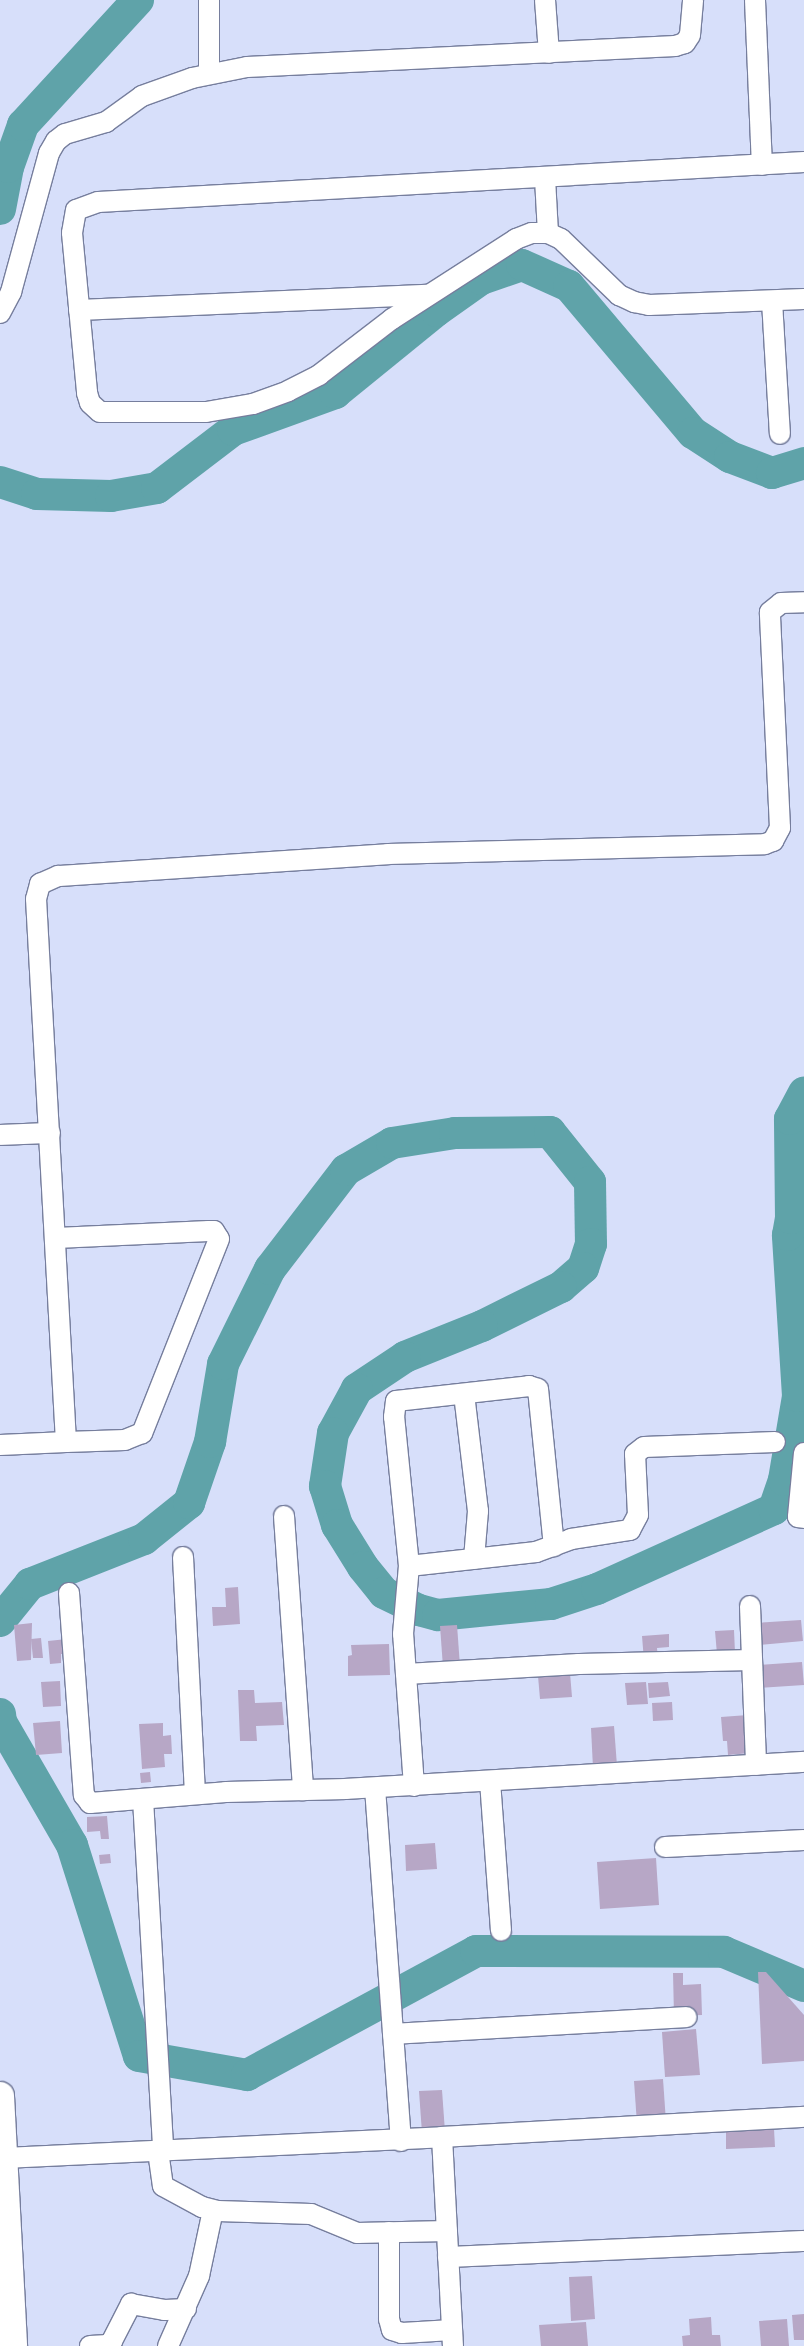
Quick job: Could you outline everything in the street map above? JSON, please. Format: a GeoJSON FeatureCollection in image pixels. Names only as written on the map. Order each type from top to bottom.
{"type":"FeatureCollection","features":[{"type":"Feature","properties":{"kind":"street"},"geometry":{"type":"LineString","coordinates":[[209,0],[209,73]]}},
{"type":"Feature","properties":{"kind":"street"},"geometry":{"type":"LineString","coordinates":[[545,0],[549,53]]}},
{"type":"Feature","properties":{"kind":"street"},"geometry":{"type":"LineString","coordinates":[[0,313],[11,292],[50,153],[56,141],[65,134],[106,122],[142,96],[165,86],[209,73],[246,67],[676,46],[685,43],[690,35],[693,0]]}},
{"type":"Feature","properties":{"kind":"street"},"geometry":{"type":"LineString","coordinates":[[755,0],[762,165]]}},
{"type":"Feature","properties":{"kind":"street"},"geometry":{"type":"LineString","coordinates":[[804,162],[85,204],[76,210],[72,221],[87,394],[94,408],[108,413],[206,412],[253,404],[288,391],[319,375],[392,319],[516,239],[532,233],[548,232],[561,239],[619,295],[634,302],[804,299]]}},
{"type":"Feature","properties":{"kind":"street"},"geometry":{"type":"LineString","coordinates":[[545,178],[548,232]]}},
{"type":"Feature","properties":{"kind":"street"},"geometry":{"type":"LineString","coordinates":[[79,310],[430,295]]}},
{"type":"Feature","properties":{"kind":"street"},"geometry":{"type":"LineString","coordinates":[[772,301],[780,434]]}},
{"type":"Feature","properties":{"kind":"street"},"geometry":{"type":"LineString","coordinates":[[66,1442],[36,899],[40,884],[58,876],[388,854],[765,844],[773,841],[780,828],[770,612],[781,604],[804,602]]}},
{"type":"Feature","properties":{"kind":"street"},"geometry":{"type":"LineString","coordinates":[[0,1135],[50,1133]]}},
{"type":"Feature","properties":{"kind":"street"},"geometry":{"type":"LineString","coordinates":[[0,1444],[124,1440],[142,1433],[219,1239],[214,1231],[56,1238]]}},
{"type":"Feature","properties":{"kind":"street"},"geometry":{"type":"LineString","coordinates":[[414,1786],[404,1618],[409,1566],[394,1407],[402,1398],[464,1394],[529,1386],[538,1389],[554,1546]]}},
{"type":"Feature","properties":{"kind":"street"},"geometry":{"type":"LineString","coordinates":[[464,1394],[478,1511],[474,1559]]}},
{"type":"Feature","properties":{"kind":"street"},"geometry":{"type":"LineString","coordinates":[[409,1566],[536,1552],[571,1539],[630,1530],[638,1515],[634,1460],[638,1449],[775,1442]]}},
{"type":"Feature","properties":{"kind":"street"},"geometry":{"type":"LineString","coordinates":[[804,1453],[798,1517],[804,1518]]}},
{"type":"Feature","properties":{"kind":"street"},"geometry":{"type":"LineString","coordinates":[[284,1516],[303,1790]]}},
{"type":"Feature","properties":{"kind":"street"},"geometry":{"type":"LineString","coordinates":[[183,1557],[195,1794]]}},
{"type":"Feature","properties":{"kind":"street"},"geometry":{"type":"LineString","coordinates":[[69,1593],[84,1796],[90,1803],[195,1794],[414,1786],[804,1762]]}},
{"type":"Feature","properties":{"kind":"street"},"geometry":{"type":"LineString","coordinates":[[750,1606],[756,1765]]}},
{"type":"Feature","properties":{"kind":"street"},"geometry":{"type":"LineString","coordinates":[[406,1674],[580,1664],[752,1660]]}},
{"type":"Feature","properties":{"kind":"street"},"geometry":{"type":"LineString","coordinates":[[490,1781],[501,1931]]}},
{"type":"Feature","properties":{"kind":"street"},"geometry":{"type":"LineString","coordinates":[[375,1788],[401,2141]]}},
{"type":"Feature","properties":{"kind":"street"},"geometry":{"type":"LineString","coordinates":[[143,1799],[161,2085],[160,2151],[163,2186],[184,2199],[213,2210],[311,2214],[350,2232],[447,2231]]}},
{"type":"Feature","properties":{"kind":"street"},"geometry":{"type":"LineString","coordinates":[[665,1847],[804,1840]]}},
{"type":"Feature","properties":{"kind":"street"},"geometry":{"type":"LineString","coordinates":[[393,2032],[687,2017]]}},
{"type":"Feature","properties":{"kind":"street"},"geometry":{"type":"LineString","coordinates":[[0,2096],[13,2346]]}},
{"type":"Feature","properties":{"kind":"street"},"geometry":{"type":"LineString","coordinates":[[3,2158],[401,2141],[442,2137],[804,2117]]}},
{"type":"Feature","properties":{"kind":"street"},"geometry":{"type":"LineString","coordinates":[[389,2232],[389,2319],[392,2330],[402,2333],[452,2338],[442,2137]]}},
{"type":"Feature","properties":{"kind":"street"},"geometry":{"type":"LineString","coordinates":[[168,2346],[199,2276],[213,2210]]}},
{"type":"Feature","properties":{"kind":"street"},"geometry":{"type":"LineString","coordinates":[[448,2257],[804,2241]]}},
{"type":"Feature","properties":{"kind":"street"},"geometry":{"type":"LineString","coordinates":[[90,2346],[108,2345],[112,2341],[131,2304],[165,2310],[186,2309]]}},
{"type":"Feature","properties":{"kind":"building"},"geometry":{"type":"Polygon","coordinates":[[[238,1587],[240,1624],[213,1626],[212,1607],[226,1607],[225,1588],[238,1587]]]}},
{"type":"Feature","properties":{"kind":"building"},"geometry":{"type":"Polygon","coordinates":[[[801,1620],[803,1641],[758,1645],[756,1623],[801,1620]]]}},
{"type":"Feature","properties":{"kind":"building"},"geometry":{"type":"Polygon","coordinates":[[[32,1623],[31,1660],[17,1661],[14,1625],[32,1623]]]}},
{"type":"Feature","properties":{"kind":"building"},"geometry":{"type":"Polygon","coordinates":[[[457,1625],[460,1666],[443,1667],[440,1626],[457,1625]]]}},
{"type":"Feature","properties":{"kind":"building"},"geometry":{"type":"Polygon","coordinates":[[[734,1630],[735,1653],[717,1654],[715,1631],[734,1630]]]}},
{"type":"Feature","properties":{"kind":"building"},"geometry":{"type":"Polygon","coordinates":[[[669,1634],[669,1647],[657,1648],[658,1660],[644,1661],[642,1636],[669,1634]]]}},
{"type":"Feature","properties":{"kind":"building"},"geometry":{"type":"Polygon","coordinates":[[[41,1638],[43,1658],[33,1658],[31,1639],[41,1638]]]}},
{"type":"Feature","properties":{"kind":"building"},"geometry":{"type":"Polygon","coordinates":[[[67,1639],[68,1654],[61,1654],[61,1663],[50,1664],[48,1641],[67,1639]]]}},
{"type":"Feature","properties":{"kind":"building"},"geometry":{"type":"Polygon","coordinates":[[[389,1644],[390,1675],[348,1676],[348,1656],[352,1655],[351,1645],[389,1644]]]}},
{"type":"Feature","properties":{"kind":"building"},"geometry":{"type":"Polygon","coordinates":[[[802,1662],[804,1685],[760,1688],[758,1665],[802,1662]]]}},
{"type":"Feature","properties":{"kind":"building"},"geometry":{"type":"Polygon","coordinates":[[[570,1673],[572,1697],[540,1699],[538,1676],[570,1673]]]}},
{"type":"Feature","properties":{"kind":"building"},"geometry":{"type":"Polygon","coordinates":[[[60,1681],[61,1706],[43,1707],[41,1682],[60,1681]]]}},
{"type":"Feature","properties":{"kind":"building"},"geometry":{"type":"Polygon","coordinates":[[[646,1682],[648,1704],[627,1705],[625,1683],[646,1682]]]}},
{"type":"Feature","properties":{"kind":"building"},"geometry":{"type":"Polygon","coordinates":[[[668,1682],[670,1696],[649,1698],[648,1683],[668,1682]]]}},
{"type":"Feature","properties":{"kind":"building"},"geometry":{"type":"Polygon","coordinates":[[[238,1690],[254,1690],[255,1703],[282,1702],[284,1725],[256,1726],[257,1741],[240,1741],[238,1690]]]}},
{"type":"Feature","properties":{"kind":"building"},"geometry":{"type":"Polygon","coordinates":[[[672,1702],[673,1720],[653,1721],[652,1703],[672,1702]]]}},
{"type":"Feature","properties":{"kind":"building"},"geometry":{"type":"Polygon","coordinates":[[[748,1715],[750,1753],[728,1755],[727,1741],[723,1741],[721,1717],[748,1715]]]}},
{"type":"Feature","properties":{"kind":"building"},"geometry":{"type":"Polygon","coordinates":[[[60,1721],[62,1753],[36,1755],[33,1723],[60,1721]]]}},
{"type":"Feature","properties":{"kind":"building"},"geometry":{"type":"Polygon","coordinates":[[[163,1723],[163,1736],[171,1735],[172,1754],[164,1754],[165,1767],[142,1769],[139,1724],[163,1723]]]}},
{"type":"Feature","properties":{"kind":"building"},"geometry":{"type":"Polygon","coordinates":[[[614,1726],[617,1766],[593,1768],[591,1728],[614,1726]]]}},
{"type":"Feature","properties":{"kind":"building"},"geometry":{"type":"Polygon","coordinates":[[[150,1772],[151,1782],[141,1783],[140,1773],[150,1772]]]}},
{"type":"Feature","properties":{"kind":"building"},"geometry":{"type":"Polygon","coordinates":[[[107,1816],[109,1839],[101,1839],[100,1831],[87,1832],[87,1817],[107,1816]]]}},
{"type":"Feature","properties":{"kind":"building"},"geometry":{"type":"Polygon","coordinates":[[[435,1843],[437,1869],[406,1871],[405,1845],[435,1843]]]}},
{"type":"Feature","properties":{"kind":"building"},"geometry":{"type":"Polygon","coordinates":[[[110,1854],[111,1863],[100,1864],[99,1855],[110,1854]]]}},
{"type":"Feature","properties":{"kind":"building"},"geometry":{"type":"Polygon","coordinates":[[[656,1858],[659,1905],[600,1909],[597,1862],[656,1858]]]}},
{"type":"Feature","properties":{"kind":"building"},"geometry":{"type":"Polygon","coordinates":[[[758,1972],[766,1972],[804,2015],[804,2061],[762,2064],[758,1972]]]}},
{"type":"Feature","properties":{"kind":"building"},"geometry":{"type":"Polygon","coordinates":[[[673,1973],[683,1973],[683,1985],[701,1984],[702,2015],[674,2016],[673,1973]]]}},
{"type":"Feature","properties":{"kind":"building"},"geometry":{"type":"Polygon","coordinates":[[[696,2029],[700,2075],[665,2077],[662,2032],[696,2029]]]}},
{"type":"Feature","properties":{"kind":"building"},"geometry":{"type":"Polygon","coordinates":[[[663,2079],[666,2122],[637,2124],[634,2081],[663,2079]]]}},
{"type":"Feature","properties":{"kind":"building"},"geometry":{"type":"Polygon","coordinates":[[[442,2090],[445,2132],[422,2133],[419,2091],[442,2090]]]}},
{"type":"Feature","properties":{"kind":"building"},"geometry":{"type":"Polygon","coordinates":[[[774,2129],[775,2147],[726,2149],[726,2131],[774,2129]]]}},
{"type":"Feature","properties":{"kind":"building"},"geometry":{"type":"Polygon","coordinates":[[[592,2276],[595,2319],[571,2321],[569,2277],[592,2276]]]}},
{"type":"Feature","properties":{"kind":"building"},"geometry":{"type":"Polygon","coordinates":[[[804,2314],[804,2340],[794,2340],[792,2315],[804,2314]]]}},
{"type":"Feature","properties":{"kind":"building"},"geometry":{"type":"Polygon","coordinates":[[[711,2317],[712,2335],[720,2335],[721,2346],[683,2346],[682,2336],[690,2335],[689,2319],[711,2317]]]}},
{"type":"Feature","properties":{"kind":"building"},"geometry":{"type":"Polygon","coordinates":[[[787,2319],[789,2346],[761,2346],[759,2321],[787,2319]]]}},
{"type":"Feature","properties":{"kind":"building"},"geometry":{"type":"Polygon","coordinates":[[[586,2322],[588,2346],[541,2346],[539,2325],[586,2322]]]}},
{"type":"Feature","properties":{"kind":"waterway"},"geometry":{"type":"LineString","coordinates":[[0,209],[8,167],[23,125],[138,0]]}},
{"type":"Feature","properties":{"kind":"waterway"},"geometry":{"type":"LineString","coordinates":[[0,482],[37,494],[111,496],[157,488],[233,430],[335,393],[436,311],[481,279],[522,265],[569,286],[693,433],[730,457],[772,473],[804,463]]}},
{"type":"Feature","properties":{"kind":"waterway"},"geometry":{"type":"LineString","coordinates":[[0,1621],[30,1584],[144,1539],[189,1503],[210,1442],[223,1364],[270,1269],[346,1170],[392,1143],[455,1133],[550,1132],[590,1182],[591,1244],[583,1268],[561,1287],[482,1326],[405,1357],[357,1389],[333,1433],[325,1486],[337,1525],[363,1567],[384,1593],[419,1610],[438,1615],[551,1604],[597,1589],[774,1509],[784,1480],[798,1396],[788,1235],[791,1218],[790,1119],[804,1093]]}},
{"type":"Feature","properties":{"kind":"waterway"},"geometry":{"type":"LineString","coordinates":[[0,1714],[1,1722],[72,1845],[139,2056],[247,2075],[476,1951],[724,1952],[804,1986]]}}]}
